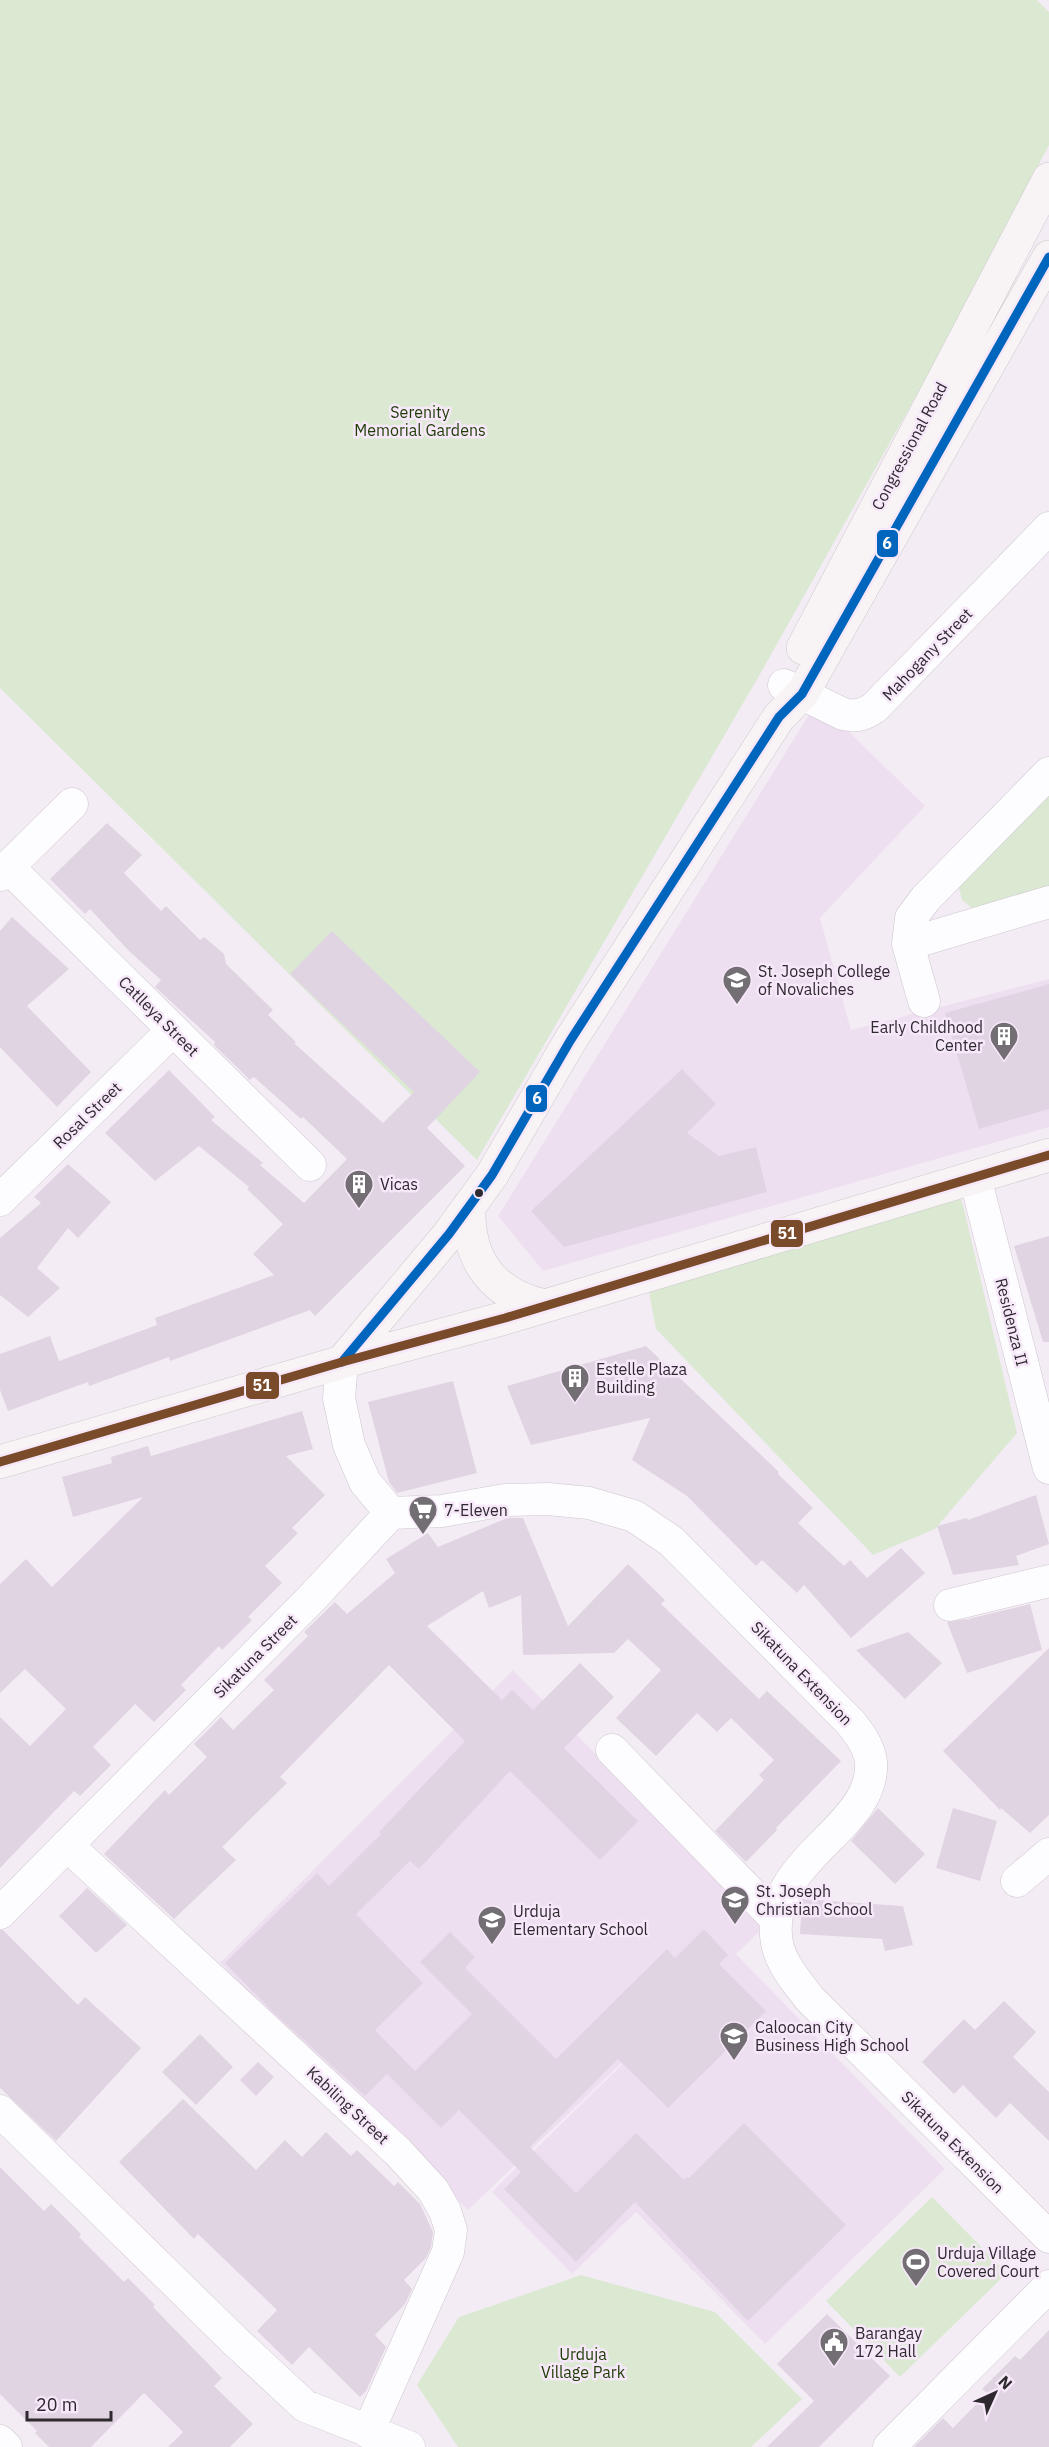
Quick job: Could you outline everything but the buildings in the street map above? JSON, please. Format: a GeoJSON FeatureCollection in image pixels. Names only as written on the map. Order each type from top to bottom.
{"type":"FeatureCollection","features":[{"type":"Feature","properties":{"kind":"main road","name":"Congressional Road"},"geometry":{"type":"LineString","coordinates":[[342,1362],[449,1234],[492,1175],[570,1041],[779,717],[1049,179]]}},
{"type":"Feature","properties":{"kind":"main road","name":"Congressional Road"},"geometry":{"type":"LineString","coordinates":[[793,689],[1049,257]]}},
{"type":"Feature","properties":{"kind":"main road"},"geometry":{"type":"LineString","coordinates":[[0,1462],[342,1362],[506,1318],[1049,1155]]}},
{"type":"Feature","properties":{"kind":"main road"},"geometry":{"type":"LineString","coordinates":[[469,1206],[468,1225],[471,1244],[478,1261],[490,1277],[514,1296],[545,1306]]}},
{"type":"Feature","properties":{"kind":"main road"},"geometry":{"type":"LineString","coordinates":[[449,1234],[457,1266],[466,1281],[476,1295],[506,1318]]}},
{"type":"Feature","properties":{"kind":"street","name":"Mahogany Street"},"geometry":{"type":"LineString","coordinates":[[793,689],[843,714],[854,716],[864,714],[874,708],[1049,528]]}},
{"type":"Feature","properties":{"kind":"street"},"geometry":{"type":"LineString","coordinates":[[924,1001],[908,944],[911,918],[926,898],[1049,773]]}},
{"type":"Feature","properties":{"kind":"street"},"geometry":{"type":"LineString","coordinates":[[4,871],[72,804]]}},
{"type":"Feature","properties":{"kind":"street","name":"Catlleya Street"},"geometry":{"type":"LineString","coordinates":[[4,871],[174,1030],[310,1165]]}},
{"type":"Feature","properties":{"kind":"street"},"geometry":{"type":"LineString","coordinates":[[908,944],[1049,902]]}},
{"type":"Feature","properties":{"kind":"street","name":"Rosal Street"},"geometry":{"type":"LineString","coordinates":[[0,1200],[174,1030]]}},
{"type":"Feature","properties":{"kind":"street","name":"Residenza II"},"geometry":{"type":"LineString","coordinates":[[975,1177],[1049,1468]]}},
{"type":"Feature","properties":{"kind":"street"},"geometry":{"type":"LineString","coordinates":[[342,1362],[339,1398],[349,1445],[365,1482],[391,1512]]}},
{"type":"Feature","properties":{"kind":"street","name":"Sikatuna Extension"},"geometry":{"type":"LineString","coordinates":[[391,1512],[442,1510],[505,1500],[548,1499],[589,1503],[634,1516],[671,1541],[850,1722],[863,1739],[871,1762],[868,1784],[846,1819],[791,1879],[775,1918],[777,1944],[789,1972],[809,1998],[1049,2237]]}},
{"type":"Feature","properties":{"kind":"street","name":"Sikatuna Street"},"geometry":{"type":"LineString","coordinates":[[0,1912],[311,1599],[391,1512]]}},
{"type":"Feature","properties":{"kind":"street"},"geometry":{"type":"LineString","coordinates":[[950,1605],[1049,1581]]}},
{"type":"Feature","properties":{"kind":"street"},"geometry":{"type":"LineString","coordinates":[[612,1750],[775,1918]]}},
{"type":"Feature","properties":{"kind":"street","name":"Kabiling Street"},"geometry":{"type":"LineString","coordinates":[[67,1845],[370,2124],[433,2190],[445,2211],[451,2230],[448,2252],[368,2432]]}},
{"type":"Feature","properties":{"kind":"street"},"geometry":{"type":"LineString","coordinates":[[1017,1881],[1049,1854]]}},
{"type":"Feature","properties":{"kind":"street"},"geometry":{"type":"LineString","coordinates":[[0,2111],[234,2341],[305,2406],[410,2447]]}},
{"type":"Feature","properties":{"kind":"street"},"geometry":{"type":"LineString","coordinates":[[889,2447],[1049,2286]]}},
{"type":"Feature","properties":{"kind":"street"},"geometry":{"type":"LineString","coordinates":[[0,2441],[6,2447]]}},
{"type":"Feature","properties":{"kind":"shaded area","name":"St. Joseph College of Novaliches"},"geometry":{"type":"Polygon","coordinates":[[[810,713],[843,726],[925,806],[820,918],[851,1030],[1049,979],[1049,1127],[543,1271],[498,1216],[810,713]]]}},
{"type":"Feature","properties":{"kind":"shaded area","name":"Urduja Elementary School"},"geometry":{"type":"Polygon","coordinates":[[[513,1670],[765,1926],[736,1954],[945,2169],[765,2344],[636,2212],[572,2274],[492,2192],[703,1985],[468,2210],[220,1963],[513,1670]]]}},
{"type":"Feature","properties":{"kind":"green space","name":"Serenity Memorial Gardens"},"geometry":{"type":"Polygon","coordinates":[[[0,0],[1037,0],[1049,12],[1049,145],[943,348],[759,676],[477,1160],[0,688],[0,0]]]}},
{"type":"Feature","properties":{"kind":"green space"},"geometry":{"type":"Polygon","coordinates":[[[1049,794],[1049,887],[973,909],[962,900],[958,884],[1049,794]]]}},
{"type":"Feature","properties":{"kind":"green space"},"geometry":{"type":"Polygon","coordinates":[[[957,1189],[963,1205],[1017,1433],[935,1529],[873,1555],[656,1329],[647,1282],[957,1189]]]}},
{"type":"Feature","properties":{"kind":"green space","name":"Urduja Village Covered Court"},"geometry":{"type":"Polygon","coordinates":[[[932,2197],[1007,2273],[900,2377],[826,2301],[932,2197]]]}},
{"type":"Feature","properties":{"kind":"green space","name":"Urduja Village Park"},"geometry":{"type":"Polygon","coordinates":[[[581,2275],[715,2312],[802,2399],[751,2447],[458,2447],[417,2385],[459,2317],[581,2275]]]}},
{"type":"Feature","properties":{"kind":"transit line","name":"6"},"geometry":{"type":"LineString","coordinates":[[342,1362],[449,1234],[492,1175],[570,1041],[779,717],[802,694],[1049,257]]}},
{"type":"Feature","properties":{"kind":"transit line","name":"51"},"geometry":{"type":"LineString","coordinates":[[0,1462],[342,1362],[505,1318],[1049,1155]]}},
{"type":"Feature","properties":{"kind":"place","name":"St. Joseph College of Novaliches"},"geometry":{"type":"Point","coordinates":[737,1006]}},
{"type":"Feature","properties":{"kind":"place","name":"Early Childhood Center"},"geometry":{"type":"Point","coordinates":[1004,1062]}},
{"type":"Feature","properties":{"kind":"place","name":"Vicas"},"geometry":{"type":"Point","coordinates":[359,1210]}},
{"type":"Feature","properties":{"kind":"place","name":"Estelle Plaza Building"},"geometry":{"type":"Point","coordinates":[575,1404]}},
{"type":"Feature","properties":{"kind":"place","name":"7-Eleven"},"geometry":{"type":"Point","coordinates":[423,1536]}},
{"type":"Feature","properties":{"kind":"place","name":"St. Joseph Christian School"},"geometry":{"type":"Point","coordinates":[735,1926]}},
{"type":"Feature","properties":{"kind":"place","name":"Urduja Elementary School"},"geometry":{"type":"Point","coordinates":[492,1946]}},
{"type":"Feature","properties":{"kind":"place","name":"Caloocan City Business High School"},"geometry":{"type":"Point","coordinates":[734,2062]}},
{"type":"Feature","properties":{"kind":"place","name":"Urduja Village Covered Court"},"geometry":{"type":"Point","coordinates":[916,2288]}},
{"type":"Feature","properties":{"kind":"place","name":"Barangay 172 Hall"},"geometry":{"type":"Point","coordinates":[834,2368]}}]}
